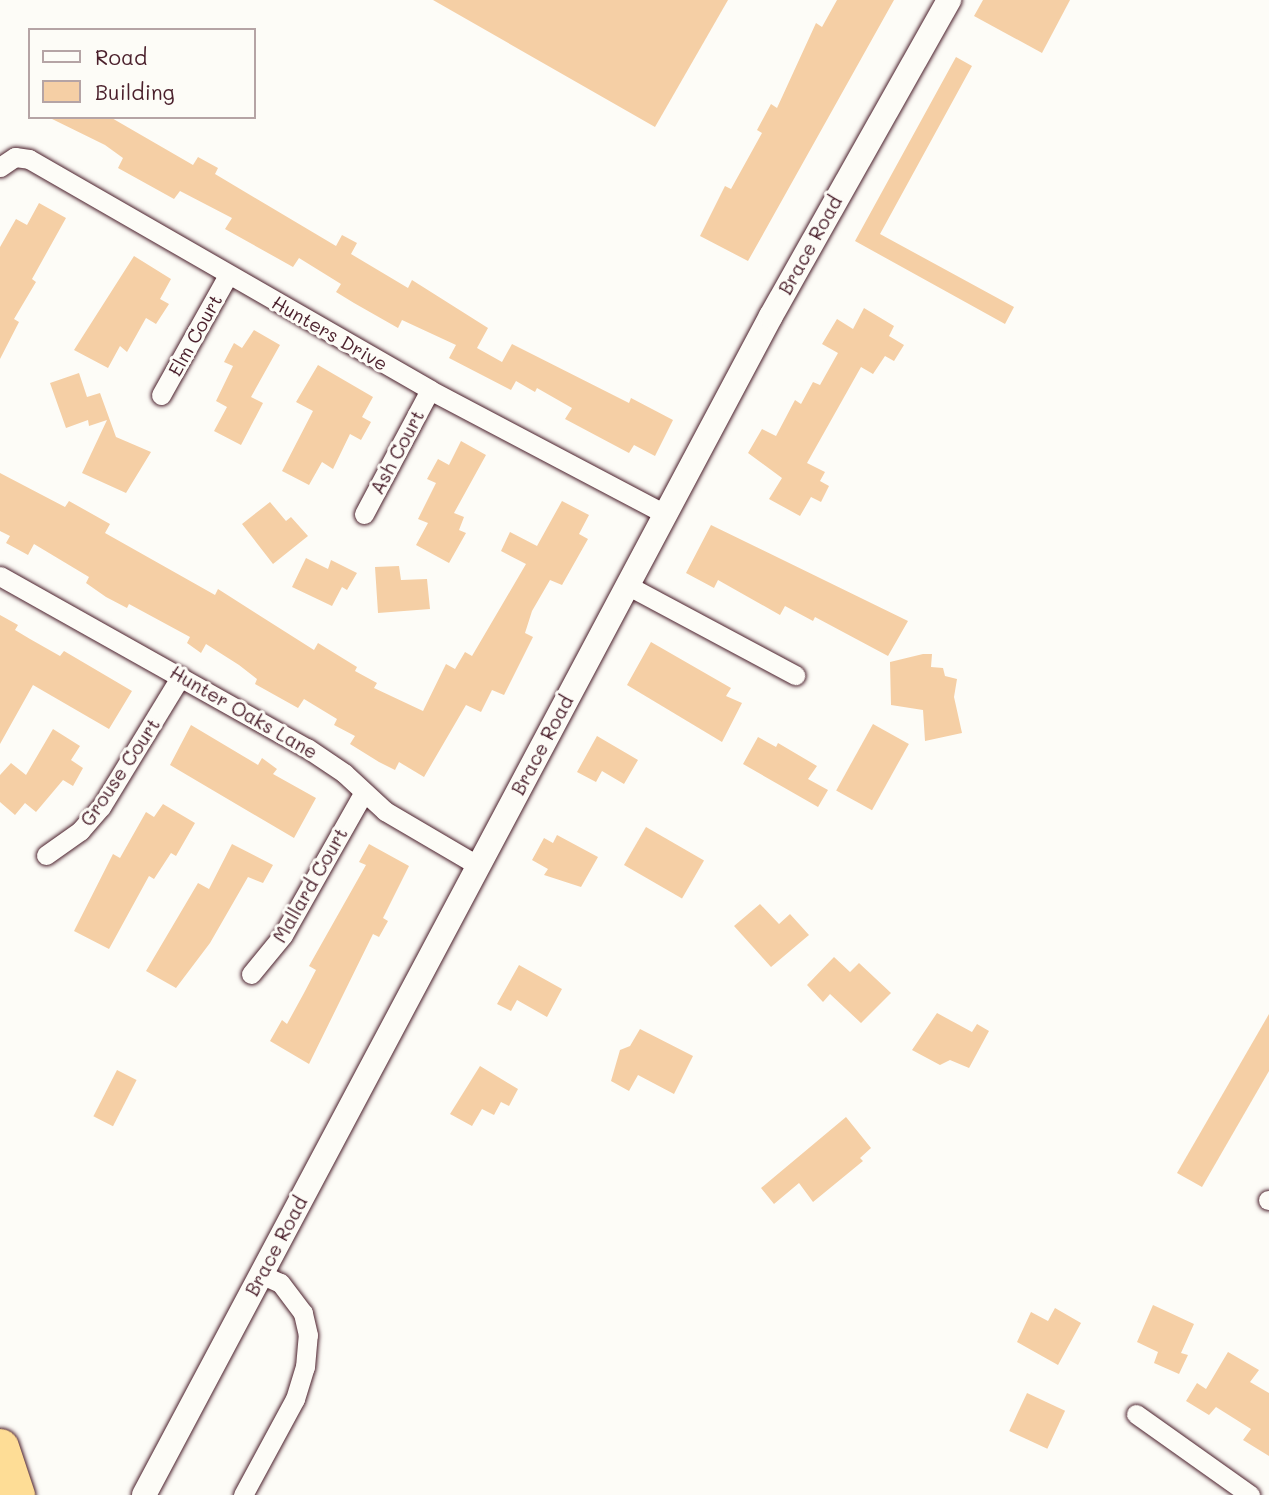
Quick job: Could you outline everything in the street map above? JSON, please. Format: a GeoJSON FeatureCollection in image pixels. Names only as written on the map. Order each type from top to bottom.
{"type":"FeatureCollection","features":[{"type":"Feature","properties":{"kind":"highway"},"geometry":{"type":"LineString","coordinates":[[0,1447],[16,1495]]}},
{"type":"Feature","properties":{"kind":"street","name":"Brace Road"},"geometry":{"type":"LineString","coordinates":[[144,1495],[627,584],[949,0]]}},
{"type":"Feature","properties":{"kind":"street","name":"Hunters Drive"},"geometry":{"type":"LineString","coordinates":[[0,167],[15,157],[29,159],[430,390],[665,514]]}},
{"type":"Feature","properties":{"kind":"street","name":"Elm Court"},"geometry":{"type":"LineString","coordinates":[[161,396],[228,275]]}},
{"type":"Feature","properties":{"kind":"street","name":"Ash Court"},"geometry":{"type":"LineString","coordinates":[[364,514],[430,390]]}},
{"type":"Feature","properties":{"kind":"street","name":"Hunter Oaks Lane"},"geometry":{"type":"LineString","coordinates":[[0,576],[328,760],[407,826],[477,865]]}},
{"type":"Feature","properties":{"kind":"street"},"geometry":{"type":"LineString","coordinates":[[627,584],[795,675]]}},
{"type":"Feature","properties":{"kind":"street","name":"Grouse Court"},"geometry":{"type":"LineString","coordinates":[[46,855],[80,831],[101,807],[181,676]]}},
{"type":"Feature","properties":{"kind":"street","name":"Mallard Court"},"geometry":{"type":"LineString","coordinates":[[251,974],[283,935],[364,792]]}},
{"type":"Feature","properties":{"kind":"street"},"geometry":{"type":"LineString","coordinates":[[243,1495],[295,1399],[305,1367],[308,1335],[303,1313],[280,1283],[261,1274]]}},
{"type":"Feature","properties":{"kind":"street"},"geometry":{"type":"LineString","coordinates":[[1136,1414],[1250,1495]]}},
{"type":"Feature","properties":{"kind":"building"},"geometry":{"type":"Polygon","coordinates":[[[433,0],[728,0],[655,127],[433,0]]]}},
{"type":"Feature","properties":{"kind":"building"},"geometry":{"type":"Polygon","coordinates":[[[837,0],[894,0],[748,261],[700,236],[725,186],[731,189],[762,133],[757,130],[771,104],[777,108],[816,23],[822,27],[837,0]]]}},
{"type":"Feature","properties":{"kind":"building"},"geometry":{"type":"Polygon","coordinates":[[[983,0],[1070,0],[1042,53],[974,16],[983,0]]]}},
{"type":"Feature","properties":{"kind":"building"},"geometry":{"type":"Polygon","coordinates":[[[956,57],[972,66],[880,234],[1014,307],[1005,324],[855,241],[956,57]]]}},
{"type":"Feature","properties":{"kind":"building"},"geometry":{"type":"Polygon","coordinates":[[[52,119],[113,119],[193,165],[198,157],[218,168],[215,174],[336,246],[342,235],[357,243],[351,254],[408,288],[412,280],[488,328],[477,348],[502,362],[512,344],[629,403],[631,398],[673,420],[655,456],[634,445],[629,453],[565,419],[572,408],[537,388],[535,392],[516,381],[511,390],[449,358],[456,345],[402,320],[398,328],[336,292],[341,284],[299,258],[293,267],[225,229],[232,218],[180,191],[174,199],[118,168],[123,158],[105,145],[52,119]]]}},
{"type":"Feature","properties":{"kind":"building"},"geometry":{"type":"Polygon","coordinates":[[[39,203],[66,218],[32,279],[36,282],[14,319],[19,322],[0,359],[0,247],[16,219],[27,225],[39,203]]]}},
{"type":"Feature","properties":{"kind":"building"},"geometry":{"type":"Polygon","coordinates":[[[134,256],[171,279],[160,299],[169,304],[156,324],[146,318],[127,352],[120,346],[108,368],[74,350],[134,256]]]}},
{"type":"Feature","properties":{"kind":"building"},"geometry":{"type":"Polygon","coordinates":[[[864,308],[894,326],[889,336],[904,345],[894,361],[885,356],[873,374],[861,367],[807,463],[825,472],[820,481],[829,486],[821,502],[811,497],[800,516],[769,499],[782,478],[748,453],[762,429],[776,436],[795,400],[801,404],[813,382],[820,385],[838,353],[822,344],[837,319],[853,329],[864,308]]]}},
{"type":"Feature","properties":{"kind":"building"},"geometry":{"type":"Polygon","coordinates":[[[254,330],[280,345],[251,397],[263,403],[241,445],[214,431],[227,407],[216,401],[233,366],[224,362],[234,343],[242,348],[254,330]]]}},
{"type":"Feature","properties":{"kind":"building"},"geometry":{"type":"Polygon","coordinates":[[[318,365],[373,397],[362,417],[371,422],[361,440],[350,434],[333,469],[322,462],[309,485],[282,471],[313,411],[296,402],[318,365]]]}},
{"type":"Feature","properties":{"kind":"building"},"geometry":{"type":"Polygon","coordinates":[[[79,373],[87,397],[100,393],[116,437],[151,452],[126,493],[82,473],[107,420],[89,426],[88,420],[66,428],[50,383],[79,373]]]}},
{"type":"Feature","properties":{"kind":"building"},"geometry":{"type":"Polygon","coordinates":[[[461,441],[486,455],[454,513],[464,517],[459,530],[466,533],[449,563],[416,545],[428,523],[418,519],[436,483],[427,479],[438,459],[449,465],[461,441]]]}},
{"type":"Feature","properties":{"kind":"building"},"geometry":{"type":"Polygon","coordinates":[[[0,473],[65,507],[69,501],[110,524],[105,533],[215,595],[218,589],[314,650],[318,643],[357,667],[355,671],[377,683],[374,688],[423,711],[446,664],[455,669],[465,652],[472,656],[526,564],[501,551],[510,532],[537,546],[562,501],[589,515],[579,534],[588,539],[562,585],[550,580],[532,611],[525,633],[533,637],[504,695],[492,690],[481,712],[466,705],[424,777],[399,762],[395,770],[379,762],[350,744],[355,736],[334,725],[337,719],[304,699],[298,708],[255,684],[257,679],[206,644],[201,653],[187,643],[190,637],[129,604],[127,608],[106,597],[86,583],[89,577],[34,544],[28,555],[6,543],[10,536],[0,531],[0,473]]]}},
{"type":"Feature","properties":{"kind":"building"},"geometry":{"type":"Polygon","coordinates":[[[270,502],[286,521],[291,517],[308,536],[273,564],[242,524],[270,502]]]}},
{"type":"Feature","properties":{"kind":"building"},"geometry":{"type":"Polygon","coordinates":[[[711,525],[908,621],[888,656],[815,617],[813,621],[785,606],[780,615],[718,580],[714,588],[686,573],[711,525]]]}},
{"type":"Feature","properties":{"kind":"building"},"geometry":{"type":"Polygon","coordinates":[[[306,558],[328,569],[331,560],[357,573],[347,590],[342,587],[332,606],[292,587],[306,558]]]}},
{"type":"Feature","properties":{"kind":"building"},"geometry":{"type":"Polygon","coordinates":[[[399,566],[401,580],[427,579],[430,609],[378,613],[375,567],[399,566]]]}},
{"type":"Feature","properties":{"kind":"building"},"geometry":{"type":"Polygon","coordinates":[[[0,615],[18,625],[15,630],[30,639],[60,656],[64,651],[132,691],[109,729],[33,685],[0,744],[0,615]]]}},
{"type":"Feature","properties":{"kind":"building"},"geometry":{"type":"Polygon","coordinates":[[[651,642],[731,688],[726,696],[742,703],[722,742],[627,685],[651,642]]]}},
{"type":"Feature","properties":{"kind":"building"},"geometry":{"type":"Polygon","coordinates":[[[932,654],[931,667],[943,668],[945,676],[957,679],[954,697],[962,733],[925,741],[923,710],[891,705],[890,662],[932,654]]]}},
{"type":"Feature","properties":{"kind":"building"},"geometry":{"type":"Polygon","coordinates":[[[873,724],[909,744],[872,810],[836,790],[873,724]]]}},
{"type":"Feature","properties":{"kind":"building"},"geometry":{"type":"Polygon","coordinates":[[[191,725],[258,765],[262,758],[277,769],[273,774],[316,798],[294,838],[170,765],[191,725]]]}},
{"type":"Feature","properties":{"kind":"building"},"geometry":{"type":"Polygon","coordinates":[[[53,729],[80,746],[71,760],[83,768],[73,786],[63,780],[36,812],[25,803],[15,815],[0,802],[0,775],[11,763],[26,775],[53,729]]]}},
{"type":"Feature","properties":{"kind":"building"},"geometry":{"type":"Polygon","coordinates":[[[597,736],[638,760],[624,784],[602,771],[596,782],[577,772],[597,736]]]}},
{"type":"Feature","properties":{"kind":"building"},"geometry":{"type":"Polygon","coordinates":[[[758,737],[776,747],[778,743],[817,766],[808,779],[828,790],[818,807],[743,764],[758,737]]]}},
{"type":"Feature","properties":{"kind":"building"},"geometry":{"type":"Polygon","coordinates":[[[163,804],[195,823],[176,856],[171,853],[154,879],[149,876],[109,949],[74,931],[113,854],[120,858],[146,812],[154,817],[163,804]]]}},
{"type":"Feature","properties":{"kind":"building"},"geometry":{"type":"Polygon","coordinates":[[[646,827],[704,860],[682,899],[624,865],[646,827]]]}},
{"type":"Feature","properties":{"kind":"building"},"geometry":{"type":"Polygon","coordinates":[[[557,835],[598,857],[581,887],[544,875],[548,869],[532,860],[544,838],[553,843],[557,835]]]}},
{"type":"Feature","properties":{"kind":"building"},"geometry":{"type":"Polygon","coordinates":[[[232,844],[273,865],[263,883],[248,877],[210,943],[176,988],[146,971],[198,883],[209,889],[232,844]]]}},
{"type":"Feature","properties":{"kind":"building"},"geometry":{"type":"Polygon","coordinates":[[[369,844],[409,866],[383,918],[388,921],[379,937],[373,934],[309,1064],[270,1041],[282,1020],[287,1024],[316,970],[309,966],[366,865],[359,862],[369,844]]]}},
{"type":"Feature","properties":{"kind":"building"},"geometry":{"type":"Polygon","coordinates":[[[760,904],[779,924],[790,914],[809,935],[771,967],[734,926],[760,904]]]}},
{"type":"Feature","properties":{"kind":"building"},"geometry":{"type":"Polygon","coordinates":[[[834,957],[850,972],[859,963],[891,993],[861,1023],[830,994],[823,1002],[807,985],[834,957]]]}},
{"type":"Feature","properties":{"kind":"building"},"geometry":{"type":"Polygon","coordinates":[[[519,965],[562,989],[547,1017],[517,1000],[511,1011],[497,1004],[519,965]]]}},
{"type":"Feature","properties":{"kind":"building"},"geometry":{"type":"Polygon","coordinates":[[[937,1013],[972,1032],[977,1024],[989,1031],[969,1068],[950,1060],[940,1065],[912,1050],[937,1013]]]}},
{"type":"Feature","properties":{"kind":"building"},"geometry":{"type":"Polygon","coordinates":[[[1269,1014],[1269,1071],[1202,1187],[1177,1173],[1269,1014]]]}},
{"type":"Feature","properties":{"kind":"building"},"geometry":{"type":"Polygon","coordinates":[[[640,1029],[693,1056],[674,1094],[638,1075],[629,1091],[611,1081],[620,1050],[630,1046],[640,1029]]]}},
{"type":"Feature","properties":{"kind":"building"},"geometry":{"type":"Polygon","coordinates":[[[480,1066],[518,1089],[509,1106],[501,1102],[494,1115],[482,1109],[472,1126],[450,1114],[480,1066]]]}},
{"type":"Feature","properties":{"kind":"building"},"geometry":{"type":"Polygon","coordinates":[[[117,1070],[137,1080],[113,1126],[93,1116],[117,1070]]]}},
{"type":"Feature","properties":{"kind":"building"},"geometry":{"type":"Polygon","coordinates":[[[846,1117],[871,1148],[860,1158],[863,1161],[813,1202],[799,1183],[774,1204],[761,1188],[846,1117]]]}},
{"type":"Feature","properties":{"kind":"building"},"geometry":{"type":"Polygon","coordinates":[[[1153,1305],[1194,1324],[1181,1353],[1188,1355],[1179,1374],[1154,1363],[1158,1352],[1137,1342],[1153,1305]]]}},
{"type":"Feature","properties":{"kind":"building"},"geometry":{"type":"Polygon","coordinates":[[[1055,1308],[1081,1323],[1058,1365],[1017,1342],[1031,1312],[1048,1321],[1055,1308]]]}},
{"type":"Feature","properties":{"kind":"building"},"geometry":{"type":"Polygon","coordinates":[[[1228,1352],[1259,1370],[1250,1382],[1269,1393],[1269,1456],[1243,1440],[1251,1429],[1216,1407],[1209,1415],[1186,1401],[1197,1383],[1206,1389],[1228,1352]]]}},
{"type":"Feature","properties":{"kind":"building"},"geometry":{"type":"Polygon","coordinates":[[[1027,1393],[1065,1411],[1047,1449],[1009,1431],[1027,1393]]]}}]}
